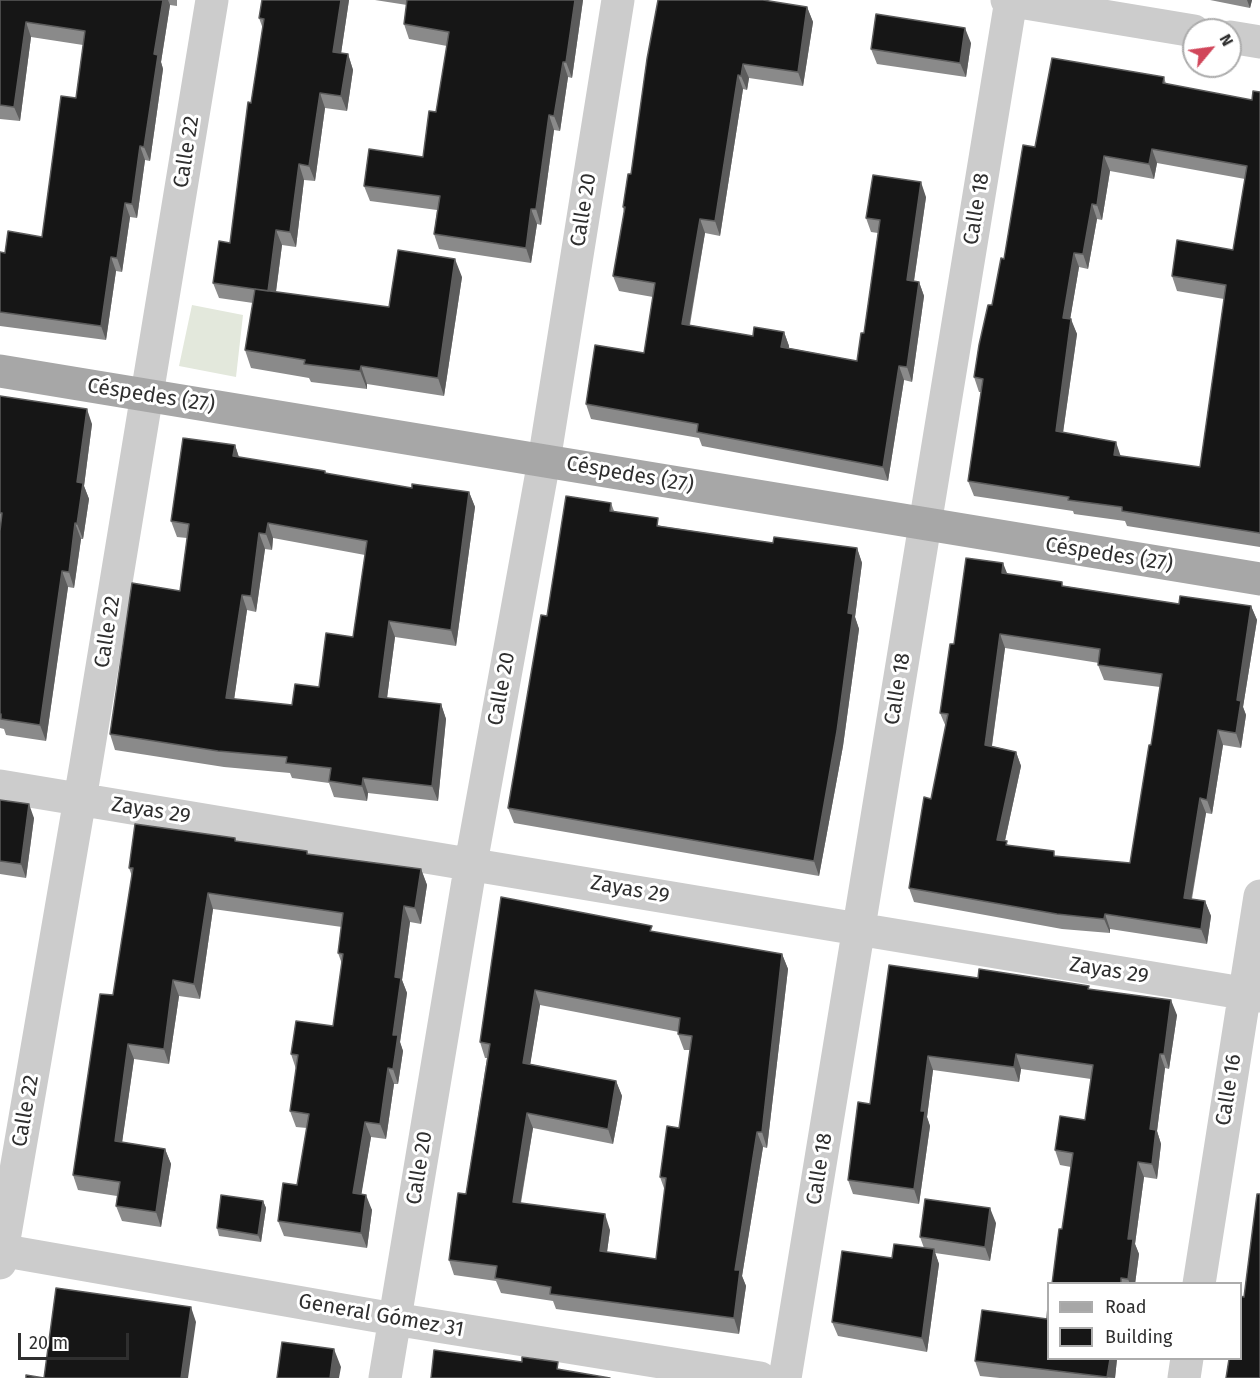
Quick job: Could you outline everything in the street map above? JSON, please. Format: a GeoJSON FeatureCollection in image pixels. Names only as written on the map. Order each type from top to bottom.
{"type":"FeatureCollection","features":[{"type":"Feature","properties":{"kind":"main road","name":"Céspedes (27)"},"geometry":{"type":"LineString","coordinates":[[0,371],[1260,579]]}},
{"type":"Feature","properties":{"kind":"street","name":"Calle 22"},"geometry":{"type":"LineString","coordinates":[[1,1254],[80,800],[212,0]]}},
{"type":"Feature","properties":{"kind":"street","name":"Calle 20"},"geometry":{"type":"LineString","coordinates":[[385,1378],[471,863],[544,461],[618,0]]}},
{"type":"Feature","properties":{"kind":"street"},"geometry":{"type":"LineString","coordinates":[[1010,0],[1182,29]]}},
{"type":"Feature","properties":{"kind":"street","name":"Calle 18"},"geometry":{"type":"LineString","coordinates":[[785,1378],[1010,0]]}},
{"type":"Feature","properties":{"kind":"street"},"geometry":{"type":"LineString","coordinates":[[1242,39],[1260,42]]}},
{"type":"Feature","properties":{"kind":"street","name":"Zayas 29"},"geometry":{"type":"LineString","coordinates":[[0,786],[1253,994]]}},
{"type":"Feature","properties":{"kind":"street","name":"Calle 16"},"geometry":{"type":"LineString","coordinates":[[1199,1282],[1253,994],[1260,896]]}},
{"type":"Feature","properties":{"kind":"street","name":"General Gómez 31"},"geometry":{"type":"LineString","coordinates":[[1,1254],[760,1378]]}},
{"type":"Feature","properties":{"kind":"street"},"geometry":{"type":"LineString","coordinates":[[1184,1378],[1187,1360]]}},
{"type":"Feature","properties":{"kind":"shaded area"},"geometry":{"type":"Polygon","coordinates":[[[192,305],[243,315],[236,377],[179,366],[192,305]]]}},
{"type":"Feature","properties":{"kind":"building"},"geometry":{"type":"Polygon","coordinates":[[[0,0],[163,0],[154,54],[158,55],[144,147],[140,146],[132,204],[125,203],[117,258],[111,257],[101,326],[0,312],[0,252],[5,253],[8,231],[42,237],[61,96],[76,98],[85,31],[26,22],[14,107],[0,105],[0,0]]]}},
{"type":"Feature","properties":{"kind":"building"},"geometry":{"type":"Polygon","coordinates":[[[262,0],[341,0],[333,52],[348,54],[341,96],[320,93],[309,166],[299,164],[290,232],[276,230],[268,291],[213,283],[219,241],[230,243],[248,102],[251,103],[264,19],[259,18],[262,0]]]}},
{"type":"Feature","properties":{"kind":"building"},"geometry":{"type":"Polygon","coordinates":[[[407,0],[575,0],[566,62],[563,62],[554,116],[549,115],[536,209],[531,209],[526,248],[434,234],[440,196],[364,186],[369,149],[423,157],[429,111],[436,112],[449,32],[404,24],[407,0]]]}},
{"type":"Feature","properties":{"kind":"building"},"geometry":{"type":"Polygon","coordinates":[[[658,0],[763,0],[807,7],[798,72],[743,64],[741,76],[738,75],[715,221],[700,219],[682,324],[753,336],[754,327],[784,332],[781,347],[857,361],[861,333],[864,333],[880,220],[866,218],[873,175],[921,182],[907,280],[919,282],[907,367],[899,366],[883,467],[697,432],[698,424],[586,404],[595,345],[644,353],[655,283],[613,276],[658,0]]]}},
{"type":"Feature","properties":{"kind":"building"},"geometry":{"type":"Polygon","coordinates":[[[876,14],[965,28],[960,63],[871,49],[876,14]]]}},
{"type":"Feature","properties":{"kind":"building"},"geometry":{"type":"Polygon","coordinates":[[[1052,58],[1164,77],[1163,83],[1252,100],[1253,91],[1260,92],[1260,533],[1122,511],[1122,507],[1068,500],[1069,497],[968,481],[983,379],[974,377],[979,345],[988,305],[992,305],[1001,258],[1004,259],[1023,145],[1035,147],[1052,58]],[[1152,149],[1149,164],[1104,156],[1097,205],[1092,204],[1083,254],[1074,253],[1063,318],[1071,319],[1056,431],[1116,442],[1114,455],[1200,467],[1226,285],[1172,276],[1177,240],[1233,250],[1247,166],[1152,149]]]}},
{"type":"Feature","properties":{"kind":"building"},"geometry":{"type":"Polygon","coordinates":[[[398,250],[455,259],[438,378],[361,366],[360,371],[304,364],[305,360],[245,350],[255,289],[389,307],[398,250]]]}},
{"type":"Feature","properties":{"kind":"building"},"geometry":{"type":"Polygon","coordinates":[[[0,396],[87,409],[77,482],[83,483],[77,524],[75,523],[69,572],[62,571],[40,725],[1,719],[0,714],[0,531],[2,513],[0,513],[0,396]]]}},
{"type":"Feature","properties":{"kind":"building"},"geometry":{"type":"Polygon","coordinates":[[[183,438],[235,445],[233,456],[412,488],[412,484],[469,492],[451,630],[389,621],[379,697],[441,704],[432,786],[363,778],[362,786],[329,781],[331,768],[286,763],[287,757],[218,751],[110,734],[132,583],[180,591],[189,524],[171,521],[183,438]],[[268,523],[266,534],[259,533],[251,596],[242,595],[226,698],[292,705],[295,684],[319,687],[326,633],[353,637],[367,541],[268,523]]]}},
{"type":"Feature","properties":{"kind":"building"},"geometry":{"type":"Polygon","coordinates":[[[566,496],[611,503],[610,511],[658,518],[657,526],[773,543],[774,537],[857,548],[848,613],[853,614],[837,731],[814,861],[508,808],[541,615],[547,616],[566,496]]]}},
{"type":"Feature","properties":{"kind":"building"},"geometry":{"type":"Polygon","coordinates":[[[966,558],[1003,563],[1002,573],[1062,582],[1062,586],[1179,604],[1180,596],[1251,606],[1237,700],[1241,701],[1236,733],[1218,730],[1207,800],[1200,798],[1184,898],[1205,901],[1201,929],[1105,914],[1104,919],[1057,914],[909,888],[924,797],[931,799],[948,714],[940,713],[950,644],[954,644],[966,558]],[[1000,634],[985,745],[1016,752],[997,840],[1007,841],[1006,845],[1054,851],[1054,856],[1130,863],[1162,674],[1098,665],[1100,649],[1000,634]]]}},
{"type":"Feature","properties":{"kind":"building"},"geometry":{"type":"Polygon","coordinates":[[[0,800],[29,804],[21,864],[0,861],[0,800]]]}},
{"type":"Feature","properties":{"kind":"building"},"geometry":{"type":"Polygon","coordinates":[[[135,824],[235,838],[235,841],[307,851],[307,854],[421,869],[415,908],[404,906],[395,977],[401,978],[393,1035],[398,1035],[393,1069],[388,1068],[380,1124],[365,1122],[353,1193],[366,1195],[361,1233],[278,1221],[283,1183],[297,1185],[309,1114],[290,1111],[298,1055],[291,1054],[296,1021],[333,1026],[343,954],[338,953],[343,913],[208,893],[194,984],[173,980],[164,1049],[128,1044],[115,1141],[165,1149],[156,1212],[116,1206],[120,1182],[73,1175],[100,994],[113,995],[133,868],[129,868],[135,824]]]}},
{"type":"Feature","properties":{"kind":"building"},"geometry":{"type":"Polygon","coordinates":[[[501,897],[652,926],[650,931],[782,954],[762,1132],[757,1132],[735,1270],[740,1270],[734,1318],[550,1294],[551,1287],[495,1278],[497,1266],[449,1260],[458,1193],[466,1194],[490,1044],[480,1042],[501,897]],[[535,990],[523,1063],[616,1081],[608,1129],[527,1113],[513,1202],[605,1214],[600,1251],[656,1259],[666,1178],[660,1177],[667,1126],[679,1128],[692,1036],[678,1034],[680,1018],[535,990]]]}},
{"type":"Feature","properties":{"kind":"building"},"geometry":{"type":"Polygon","coordinates":[[[889,965],[978,978],[979,969],[1089,986],[1088,989],[1171,1000],[1164,1054],[1160,1054],[1150,1129],[1156,1130],[1152,1164],[1138,1162],[1128,1239],[1133,1239],[1128,1279],[1121,1278],[1121,1282],[1052,1282],[1073,1153],[1055,1150],[1060,1116],[1085,1120],[1093,1065],[1016,1054],[1014,1067],[928,1056],[921,1111],[925,1111],[914,1189],[848,1180],[858,1102],[870,1104],[889,965]]]}},
{"type":"Feature","properties":{"kind":"building"},"geometry":{"type":"Polygon","coordinates":[[[1257,1194],[1260,1194],[1260,1378],[1226,1378],[1229,1360],[1242,1360],[1242,1296],[1244,1297],[1257,1194]]]}},
{"type":"Feature","properties":{"kind":"building"},"geometry":{"type":"Polygon","coordinates":[[[221,1195],[263,1201],[258,1235],[217,1228],[221,1195]]]}},
{"type":"Feature","properties":{"kind":"building"},"geometry":{"type":"Polygon","coordinates":[[[925,1199],[990,1208],[985,1247],[920,1237],[925,1199]]]}},
{"type":"Feature","properties":{"kind":"building"},"geometry":{"type":"Polygon","coordinates":[[[894,1244],[934,1249],[922,1338],[832,1322],[842,1251],[892,1258],[894,1244]]]}},
{"type":"Feature","properties":{"kind":"building"},"geometry":{"type":"Polygon","coordinates":[[[56,1288],[191,1307],[181,1378],[44,1378],[56,1288]]]}},
{"type":"Feature","properties":{"kind":"building"},"geometry":{"type":"Polygon","coordinates":[[[982,1310],[1047,1319],[1047,1360],[1110,1360],[1107,1377],[975,1361],[982,1310]]]}},
{"type":"Feature","properties":{"kind":"building"},"geometry":{"type":"Polygon","coordinates":[[[282,1342],[334,1349],[330,1378],[277,1378],[282,1342]]]}},
{"type":"Feature","properties":{"kind":"building"},"geometry":{"type":"Polygon","coordinates":[[[434,1350],[522,1362],[522,1357],[558,1362],[557,1369],[610,1378],[431,1378],[434,1350]]]}},
{"type":"Feature","properties":{"kind":"building"},"geometry":{"type":"Polygon","coordinates":[[[26,1375],[44,1378],[26,1378],[26,1375]]]}}]}
